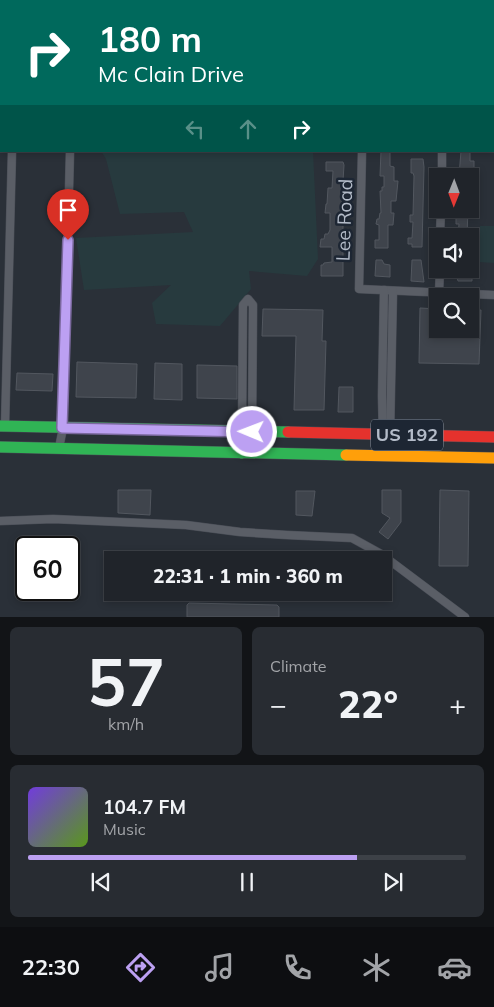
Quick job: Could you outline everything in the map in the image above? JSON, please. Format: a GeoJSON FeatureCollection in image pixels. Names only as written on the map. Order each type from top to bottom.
{"type":"FeatureCollection","features":[{"type":"Feature","properties":{"kind":"main road","name":"US 192"},"geometry":{"type":"LineString","coordinates":[[2,426],[494,437]]}},
{"type":"Feature","properties":{"kind":"main road"},"geometry":{"type":"LineString","coordinates":[[224,452],[235,447],[247,431]]}},
{"type":"Feature","properties":{"kind":"main road"},"geometry":{"type":"LineString","coordinates":[[242,452],[249,444],[256,440],[277,432]]}},
{"type":"Feature","properties":{"kind":"main road"},"geometry":{"type":"LineString","coordinates":[[362,455],[381,447],[388,441],[386,435]]}},
{"type":"Feature","properties":{"kind":"main road","name":"US 192"},"geometry":{"type":"LineString","coordinates":[[0,447],[494,458]]}},
{"type":"Feature","properties":{"kind":"street"},"geometry":{"type":"LineString","coordinates":[[2,426],[12,152]]}},
{"type":"Feature","properties":{"kind":"street"},"geometry":{"type":"LineString","coordinates":[[60,448],[70,152]]}},
{"type":"Feature","properties":{"kind":"street","name":"Lee Road"},"geometry":{"type":"LineString","coordinates":[[362,152],[359,289],[388,290]]}},
{"type":"Feature","properties":{"kind":"street"},"geometry":{"type":"LineString","coordinates":[[442,152],[442,168]]}},
{"type":"Feature","properties":{"kind":"street"},"geometry":{"type":"LineString","coordinates":[[386,435],[388,290],[429,292]]}},
{"type":"Feature","properties":{"kind":"street"},"geometry":{"type":"LineString","coordinates":[[479,294],[494,295]]}},
{"type":"Feature","properties":{"kind":"street"},"geometry":{"type":"LineString","coordinates":[[248,299],[253,304],[247,431],[244,305],[248,299]]}},
{"type":"Feature","properties":{"kind":"street"},"geometry":{"type":"LineString","coordinates":[[0,521],[53,519],[186,525],[287,536],[352,538],[381,554],[465,617]]}},
{"type":"Feature","properties":{"kind":"green space"},"geometry":{"type":"Polygon","coordinates":[[[102,152],[313,152],[318,259],[307,276],[249,271],[251,289],[220,326],[156,324],[152,303],[171,285],[84,290],[76,238],[193,232],[184,212],[120,214],[106,159],[102,152]]]}},
{"type":"Feature","properties":{"kind":"green space"},"geometry":{"type":"Polygon","coordinates":[[[480,226],[494,226],[494,263],[479,262],[480,226]]]}},
{"type":"Feature","properties":{"kind":"building"},"geometry":{"type":"Polygon","coordinates":[[[381,152],[390,152],[390,166],[394,167],[394,181],[398,181],[396,201],[391,201],[391,213],[394,213],[393,225],[388,225],[388,248],[375,248],[375,240],[379,240],[379,225],[376,224],[381,213],[380,191],[384,187],[384,176],[380,176],[381,152]]]}},
{"type":"Feature","properties":{"kind":"building"},"geometry":{"type":"Polygon","coordinates":[[[461,152],[470,152],[470,161],[474,161],[474,168],[460,168],[461,152]]]}},
{"type":"Feature","properties":{"kind":"building"},"geometry":{"type":"Polygon","coordinates":[[[411,159],[423,159],[424,167],[422,247],[412,247],[412,244],[408,244],[408,238],[412,238],[413,222],[410,222],[410,215],[413,215],[414,176],[411,173],[411,159]]]}},
{"type":"Feature","properties":{"kind":"building"},"geometry":{"type":"Polygon","coordinates":[[[326,162],[343,162],[344,165],[341,213],[345,213],[346,217],[345,225],[343,225],[343,276],[321,276],[321,265],[332,262],[332,247],[320,247],[321,239],[324,239],[325,234],[328,234],[330,230],[330,213],[325,213],[328,188],[332,188],[333,171],[326,171],[326,162]]]}},
{"type":"Feature","properties":{"kind":"building"},"geometry":{"type":"Polygon","coordinates":[[[456,218],[468,218],[467,228],[459,228],[459,224],[456,224],[456,218]]]}},
{"type":"Feature","properties":{"kind":"building"},"geometry":{"type":"Polygon","coordinates":[[[376,260],[382,260],[384,264],[390,265],[390,277],[375,276],[376,260]]]}},
{"type":"Feature","properties":{"kind":"building"},"geometry":{"type":"Polygon","coordinates":[[[412,260],[421,260],[424,282],[411,281],[412,260]]]}},
{"type":"Feature","properties":{"kind":"building"},"geometry":{"type":"Polygon","coordinates":[[[457,278],[472,278],[472,281],[458,281],[457,278]]]}},
{"type":"Feature","properties":{"kind":"building"},"geometry":{"type":"Polygon","coordinates":[[[420,308],[429,308],[429,338],[479,338],[479,310],[481,310],[479,364],[419,363],[420,308]]]}},
{"type":"Feature","properties":{"kind":"building"},"geometry":{"type":"Polygon","coordinates":[[[263,309],[323,310],[322,341],[326,341],[324,410],[294,410],[296,336],[262,336],[263,309]]]}},
{"type":"Feature","properties":{"kind":"building"},"geometry":{"type":"Polygon","coordinates":[[[77,362],[137,364],[136,398],[76,397],[77,362]]]}},
{"type":"Feature","properties":{"kind":"building"},"geometry":{"type":"Polygon","coordinates":[[[155,363],[182,364],[182,400],[154,399],[155,363]]]}},
{"type":"Feature","properties":{"kind":"building"},"geometry":{"type":"Polygon","coordinates":[[[197,365],[237,366],[237,399],[197,398],[197,365]]]}},
{"type":"Feature","properties":{"kind":"building"},"geometry":{"type":"Polygon","coordinates":[[[17,373],[53,374],[52,391],[16,390],[17,373]]]}},
{"type":"Feature","properties":{"kind":"building"},"geometry":{"type":"Polygon","coordinates":[[[339,387],[353,387],[353,412],[338,412],[339,387]]]}},
{"type":"Feature","properties":{"kind":"building"},"geometry":{"type":"Polygon","coordinates":[[[118,490],[151,490],[150,515],[118,513],[118,490]]]}},
{"type":"Feature","properties":{"kind":"building"},"geometry":{"type":"Polygon","coordinates":[[[382,490],[401,490],[401,522],[388,539],[379,532],[390,518],[382,513],[382,490]]]}},
{"type":"Feature","properties":{"kind":"building"},"geometry":{"type":"Polygon","coordinates":[[[440,490],[469,491],[468,566],[439,566],[440,490]]]}},
{"type":"Feature","properties":{"kind":"building"},"geometry":{"type":"Polygon","coordinates":[[[296,491],[315,491],[312,516],[296,515],[296,491]]]}},
{"type":"Feature","properties":{"kind":"building"},"geometry":{"type":"Polygon","coordinates":[[[189,603],[277,605],[279,607],[279,617],[187,617],[187,605],[189,603]]]}},
{"type":"Feature","properties":{"kind":"traffic: fast"},"geometry":{"type":"LineString","coordinates":[[0,426],[288,432]]}},
{"type":"Feature","properties":{"kind":"traffic: fast"},"geometry":{"type":"LineString","coordinates":[[242,453],[249,445],[270,435]]}},
{"type":"Feature","properties":{"kind":"traffic: fast"},"geometry":{"type":"LineString","coordinates":[[0,447],[346,455]]}},
{"type":"Feature","properties":{"kind":"traffic: slow"},"geometry":{"type":"LineString","coordinates":[[346,455],[494,458]]}},
{"type":"Feature","properties":{"kind":"traffic: jam"},"geometry":{"type":"LineString","coordinates":[[288,432],[494,437]]}},
{"type":"Feature","properties":{"kind":"route"},"geometry":{"type":"LineString","coordinates":[[68,240],[62,428],[252,432]]}}]}
